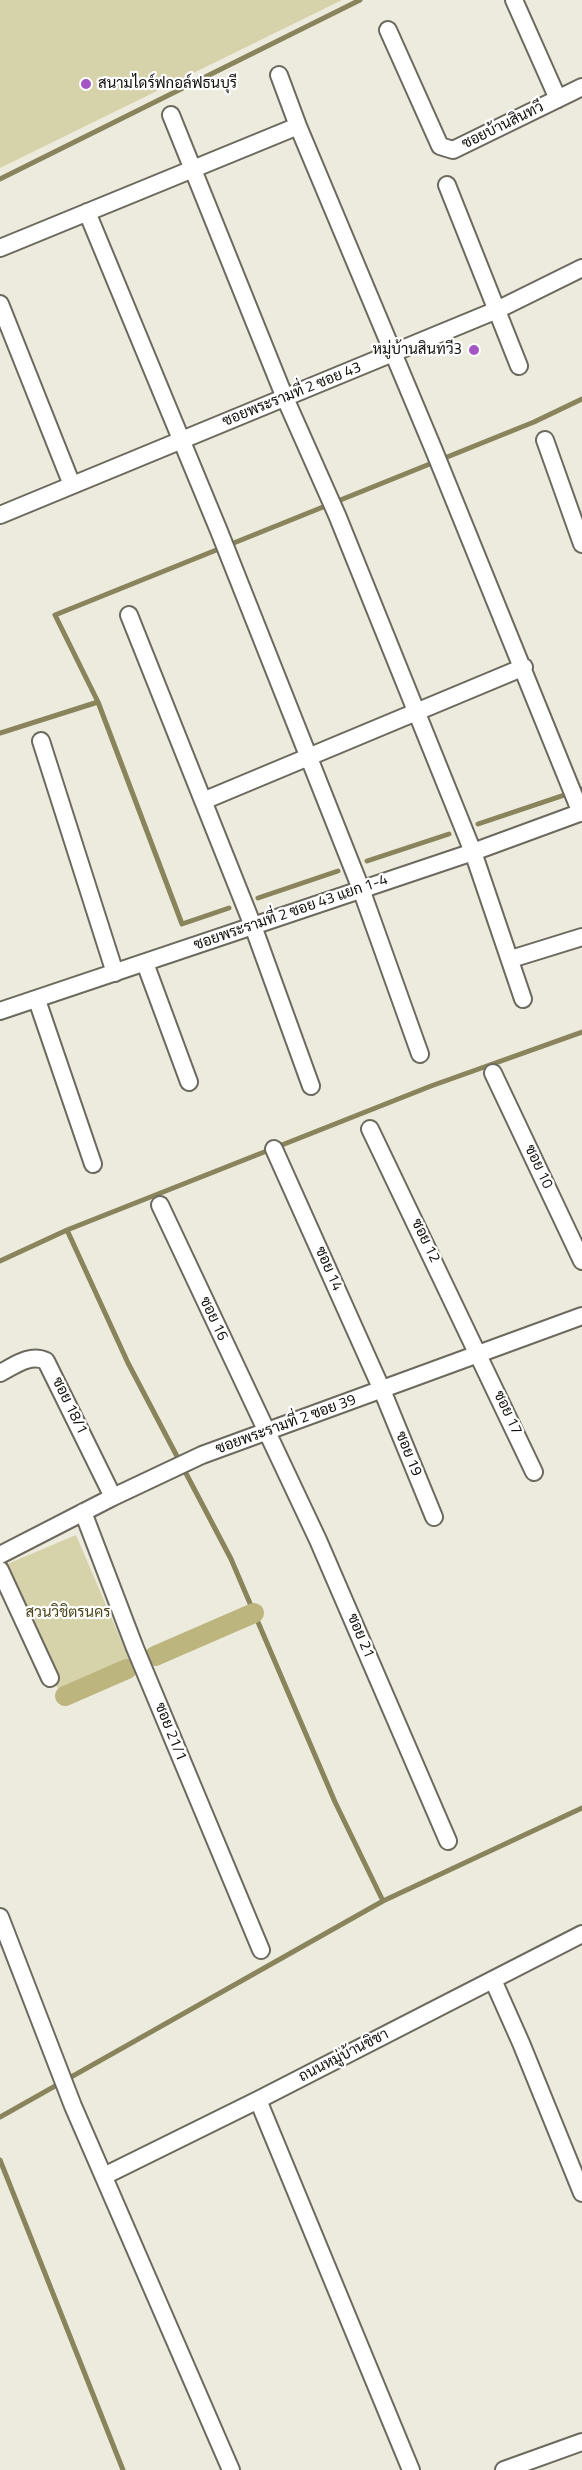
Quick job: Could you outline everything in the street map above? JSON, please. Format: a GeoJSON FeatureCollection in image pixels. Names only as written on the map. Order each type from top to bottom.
{"type":"FeatureCollection","features":[{"type":"Feature","properties":{"kind":"street"},"geometry":{"type":"LineString","coordinates":[[514,0],[558,99]]}},
{"type":"Feature","properties":{"kind":"street","name":"ซอยบ้านสินทวี"},"geometry":{"type":"LineString","coordinates":[[388,30],[441,146],[446,149],[453,150],[582,87]]}},
{"type":"Feature","properties":{"kind":"street"},"geometry":{"type":"LineString","coordinates":[[279,75],[298,126],[524,667],[581,812]]}},
{"type":"Feature","properties":{"kind":"street"},"geometry":{"type":"LineString","coordinates":[[171,115],[285,398],[337,515],[473,852],[523,999]]}},
{"type":"Feature","properties":{"kind":"street"},"geometry":{"type":"LineString","coordinates":[[0,248],[298,126]]}},
{"type":"Feature","properties":{"kind":"street"},"geometry":{"type":"LineString","coordinates":[[447,185],[519,366]]}},
{"type":"Feature","properties":{"kind":"street"},"geometry":{"type":"LineString","coordinates":[[87,212],[230,558],[361,889],[420,1054]]}},
{"type":"Feature","properties":{"kind":"street","name":"ซอยพระรามที่ 2 ซอย 43"},"geometry":{"type":"LineString","coordinates":[[0,515],[497,310],[582,268]]}},
{"type":"Feature","properties":{"kind":"street"},"geometry":{"type":"LineString","coordinates":[[0,304],[72,485]]}},
{"type":"Feature","properties":{"kind":"street"},"geometry":{"type":"LineString","coordinates":[[545,440],[582,544]]}},
{"type":"Feature","properties":{"kind":"street"},"geometry":{"type":"LineString","coordinates":[[129,615],[252,926],[311,1086]]}},
{"type":"Feature","properties":{"kind":"street"},"geometry":{"type":"LineString","coordinates":[[203,801],[524,667]]}},
{"type":"Feature","properties":{"kind":"street"},"geometry":{"type":"LineString","coordinates":[[41,741],[115,973]]}},
{"type":"Feature","properties":{"kind":"street","name":"ซอยพระรามที่ 2 ซอย 43 แยก 1-4"},"geometry":{"type":"LineString","coordinates":[[1,1008],[38,1000],[473,852],[581,812]]}},
{"type":"Feature","properties":{"kind":"street"},"geometry":{"type":"LineString","coordinates":[[511,960],[582,937]]}},
{"type":"Feature","properties":{"kind":"street"},"geometry":{"type":"LineString","coordinates":[[145,963],[189,1082]]}},
{"type":"Feature","properties":{"kind":"street"},"geometry":{"type":"LineString","coordinates":[[38,1000],[93,1164]]}},
{"type":"Feature","properties":{"kind":"street","name":"ซอย 10"},"geometry":{"type":"LineString","coordinates":[[494,1074],[582,1262]]}},
{"type":"Feature","properties":{"kind":"street","name":"ซอย 12"},"geometry":{"type":"LineString","coordinates":[[370,1128],[479,1354]]}},
{"type":"Feature","properties":{"kind":"street","name":"ซอย 14"},"geometry":{"type":"LineString","coordinates":[[274,1149],[382,1390]]}},
{"type":"Feature","properties":{"kind":"street","name":"ซอย 16"},"geometry":{"type":"LineString","coordinates":[[160,1206],[267,1432]]}},
{"type":"Feature","properties":{"kind":"street","name":"ซอยพระรามที่ 2 ซอย 39"},"geometry":{"type":"LineString","coordinates":[[0,1555],[113,1497],[202,1455],[582,1316]]}},
{"type":"Feature","properties":{"kind":"street","name":"ซอย 17"},"geometry":{"type":"LineString","coordinates":[[479,1354],[534,1472]]}},
{"type":"Feature","properties":{"kind":"street","name":"ซอย 18/1"},"geometry":{"type":"LineString","coordinates":[[0,1373],[28,1359],[39,1357],[46,1361],[113,1497]]}},
{"type":"Feature","properties":{"kind":"street","name":"ซอย 19"},"geometry":{"type":"LineString","coordinates":[[382,1390],[434,1518]]}},
{"type":"Feature","properties":{"kind":"street","name":"ซอย 21"},"geometry":{"type":"LineString","coordinates":[[267,1432],[318,1540],[448,1841]]}},
{"type":"Feature","properties":{"kind":"street","name":"ซอย 21/1"},"geometry":{"type":"LineString","coordinates":[[84,1512],[135,1648],[261,1950]]}},
{"type":"Feature","properties":{"kind":"street"},"geometry":{"type":"LineString","coordinates":[[0,1570],[50,1678]]}},
{"type":"Feature","properties":{"kind":"street"},"geometry":{"type":"LineString","coordinates":[[0,1917],[73,2106],[231,2470]]}},
{"type":"Feature","properties":{"kind":"street","name":"ถนนหมู่บ้านชิชา"},"geometry":{"type":"LineString","coordinates":[[104,2176],[582,1934]]}},
{"type":"Feature","properties":{"kind":"street"},"geometry":{"type":"LineString","coordinates":[[493,1980],[582,2193]]}},
{"type":"Feature","properties":{"kind":"street"},"geometry":{"type":"LineString","coordinates":[[258,2100],[411,2470]]}},
{"type":"Feature","properties":{"kind":"street"},"geometry":{"type":"LineString","coordinates":[[504,2470],[582,2442]]}},
{"type":"Feature","properties":{"kind":"green space","name":"สนามไดร์ฟกอล์ฟธนบุรี"},"geometry":{"type":"Polygon","coordinates":[[[0,0],[342,0],[0,168],[0,0]]]}},
{"type":"Feature","properties":{"kind":"green space","name":"สวนวิชิตรนคร"},"geometry":{"type":"Polygon","coordinates":[[[76,1535],[130,1661],[59,1691],[5,1565],[76,1535]]]}},
{"type":"Feature","properties":{"kind":"waterway"},"geometry":{"type":"LineString","coordinates":[[0,179],[360,0]]}},
{"type":"Feature","properties":{"kind":"waterway"},"geometry":{"type":"LineString","coordinates":[[229,908],[182,924],[98,702],[55,615],[534,422],[582,399]]}},
{"type":"Feature","properties":{"kind":"waterway"},"geometry":{"type":"LineString","coordinates":[[0,733],[98,702]]}},
{"type":"Feature","properties":{"kind":"waterway"},"geometry":{"type":"LineString","coordinates":[[478,824],[582,789]]}},
{"type":"Feature","properties":{"kind":"waterway"},"geometry":{"type":"LineString","coordinates":[[367,861],[449,834]]}},
{"type":"Feature","properties":{"kind":"waterway"},"geometry":{"type":"LineString","coordinates":[[258,898],[338,871]]}},
{"type":"Feature","properties":{"kind":"waterway"},"geometry":{"type":"LineString","coordinates":[[0,1261],[67,1230],[431,1086],[582,1032]]}},
{"type":"Feature","properties":{"kind":"waterway"},"geometry":{"type":"LineString","coordinates":[[67,1230],[128,1363],[231,1559],[335,1802],[383,1901],[582,1808]]}},
{"type":"Feature","properties":{"kind":"waterway"},"geometry":{"type":"LineString","coordinates":[[155,1656],[254,1613]]}},
{"type":"Feature","properties":{"kind":"waterway"},"geometry":{"type":"LineString","coordinates":[[65,1696],[127,1669]]}},
{"type":"Feature","properties":{"kind":"waterway"},"geometry":{"type":"LineString","coordinates":[[0,2117],[383,1901]]}},
{"type":"Feature","properties":{"kind":"waterway"},"geometry":{"type":"LineString","coordinates":[[0,2160],[123,2470]]}},
{"type":"Feature","properties":{"kind":"place","name":"สนามไดร์ฟกอล์ฟธนบุรี"},"geometry":{"type":"Point","coordinates":[86,84]}},
{"type":"Feature","properties":{"kind":"place","name":"หมู่บ้านสินทวี3"},"geometry":{"type":"Point","coordinates":[474,350]}}]}
